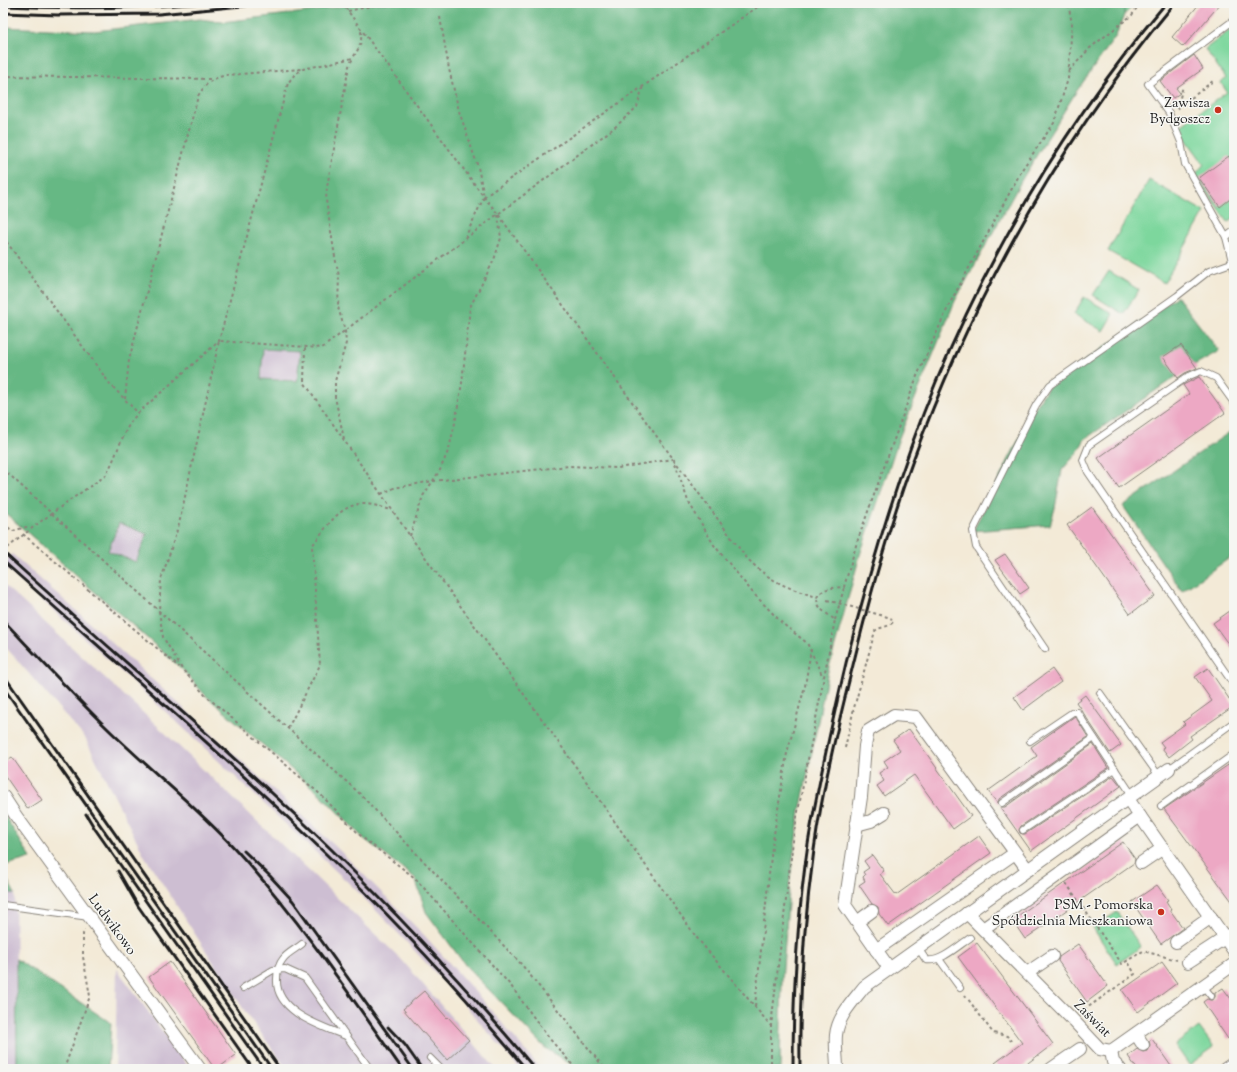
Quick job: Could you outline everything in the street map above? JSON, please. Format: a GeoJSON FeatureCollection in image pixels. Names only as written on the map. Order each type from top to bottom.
{"type":"FeatureCollection","features":[{"type":"Feature","properties":{"kind":"street"},"geometry":{"type":"LineString","coordinates":[[889,968],[845,905],[861,797],[865,746],[868,731],[894,715],[916,717],[1028,870]]}},
{"type":"Feature","properties":{"kind":"street"},"geometry":{"type":"LineString","coordinates":[[837,1069],[836,1034],[841,1019],[848,1006],[864,987],[1169,768]]}},
{"type":"Feature","properties":{"kind":"street","name":"Ludwikowo"},"geometry":{"type":"LineString","coordinates":[[3,796],[200,1069]]}},
{"type":"Feature","properties":{"kind":"street"},"geometry":{"type":"LineString","coordinates":[[1130,797],[1140,816],[1211,917],[1230,935],[1234,951]]}},
{"type":"Feature","properties":{"kind":"street"},"geometry":{"type":"LineString","coordinates":[[856,825],[871,821],[884,812]]}},
{"type":"Feature","properties":{"kind":"street"},"geometry":{"type":"LineString","coordinates":[[983,929],[1140,816]]}},
{"type":"Feature","properties":{"kind":"street"},"geometry":{"type":"LineString","coordinates":[[1141,862],[1163,848]]}},
{"type":"Feature","properties":{"kind":"street"},"geometry":{"type":"LineString","coordinates":[[876,950],[1015,853]]}},
{"type":"Feature","properties":{"kind":"street"},"geometry":{"type":"LineString","coordinates":[[856,922],[872,911]]}},
{"type":"Feature","properties":{"kind":"street","name":"Zaświat"},"geometry":{"type":"LineString","coordinates":[[967,913],[1100,1049],[1111,1051],[1234,964]]}},
{"type":"Feature","properties":{"kind":"street"},"geometry":{"type":"LineString","coordinates":[[1176,942],[1211,917]]}},
{"type":"Feature","properties":{"kind":"street"},"geometry":{"type":"LineString","coordinates":[[1188,962],[1230,935]]}},
{"type":"Feature","properties":{"kind":"street"},"geometry":{"type":"LineString","coordinates":[[1027,973],[1052,956]]}},
{"type":"Feature","properties":{"kind":"street"},"geometry":{"type":"LineString","coordinates":[[1136,1034],[1144,1045]]}},
{"type":"Feature","properties":{"kind":"street"},"geometry":{"type":"LineString","coordinates":[[1051,1069],[1080,1049]]}},
{"type":"Feature","properties":{"kind":"street"},"geometry":{"type":"LineString","coordinates":[[1111,1051],[1113,1062],[1120,1069]]}},
{"type":"Feature","properties":{"kind":"street"},"geometry":{"type":"LineString","coordinates":[[1225,1069],[1234,1063]]}},
{"type":"Feature","properties":{"kind":"lane"},"geometry":{"type":"LineString","coordinates":[[1045,649],[976,547],[973,531],[1036,405],[1050,386],[1177,296],[1209,271],[1233,265],[1226,236],[1184,164],[1181,142],[1169,113],[1148,84],[1234,20]]}},
{"type":"Feature","properties":{"kind":"lane"},"geometry":{"type":"LineString","coordinates":[[1226,236],[1234,230]]}},
{"type":"Feature","properties":{"kind":"lane"},"geometry":{"type":"LineString","coordinates":[[1234,403],[1216,378],[1201,371],[1187,376],[1089,446],[1083,460],[1088,472],[1234,685]]}},
{"type":"Feature","properties":{"kind":"lane"},"geometry":{"type":"LineString","coordinates":[[1100,693],[1159,776]]}},
{"type":"Feature","properties":{"kind":"lane"},"geometry":{"type":"LineString","coordinates":[[1030,741],[1073,712],[1076,712],[1115,770],[1130,797]]}},
{"type":"Feature","properties":{"kind":"lane"},"geometry":{"type":"LineString","coordinates":[[1169,768],[1234,722]]}},
{"type":"Feature","properties":{"kind":"lane"},"geometry":{"type":"LineString","coordinates":[[1002,803],[1094,738]]}},
{"type":"Feature","properties":{"kind":"lane"},"geometry":{"type":"LineString","coordinates":[[1161,806],[1234,754]]}},
{"type":"Feature","properties":{"kind":"lane"},"geometry":{"type":"LineString","coordinates":[[1024,830],[1115,770]]}},
{"type":"Feature","properties":{"kind":"lane"},"geometry":{"type":"LineString","coordinates":[[3,905],[90,917]]}},
{"type":"Feature","properties":{"kind":"lane"},"geometry":{"type":"LineString","coordinates":[[918,948],[926,960],[932,962],[939,959],[970,938]]}},
{"type":"Feature","properties":{"kind":"lane"},"geometry":{"type":"LineString","coordinates":[[302,944],[283,958],[277,970],[276,984],[280,996],[293,1011],[310,1022],[347,1037]]}},
{"type":"Feature","properties":{"kind":"lane"},"geometry":{"type":"LineString","coordinates":[[939,959],[961,989]]}},
{"type":"Feature","properties":{"kind":"lane"},"geometry":{"type":"LineString","coordinates":[[243,988],[273,970],[285,970],[305,978],[370,1069]]}},
{"type":"Feature","properties":{"kind":"lane"},"geometry":{"type":"LineString","coordinates":[[1203,986],[1211,996]]}},
{"type":"Feature","properties":{"kind":"lane"},"geometry":{"type":"LineString","coordinates":[[430,1058],[441,1069]]}},
{"type":"Feature","properties":{"kind":"path"},"geometry":{"type":"LineString","coordinates":[[342,3],[498,214],[745,556],[757,569],[777,582],[817,597]]}},
{"type":"Feature","properties":{"kind":"path"},"geometry":{"type":"LineString","coordinates":[[348,11],[386,3]]}},
{"type":"Feature","properties":{"kind":"path"},"geometry":{"type":"LineString","coordinates":[[464,240],[484,197],[763,3]]}},
{"type":"Feature","properties":{"kind":"path"},"geometry":{"type":"LineString","coordinates":[[771,1069],[771,1026],[794,832],[835,620],[857,542],[916,376],[950,303],[1023,168],[1054,123],[1068,79],[1072,24],[1068,3]]}},
{"type":"Feature","properties":{"kind":"path"},"geometry":{"type":"LineString","coordinates":[[1068,72],[1090,48],[1132,15],[1140,3]]}},
{"type":"Feature","properties":{"kind":"path"},"geometry":{"type":"LineString","coordinates":[[440,17],[459,112],[478,167],[484,197]]}},
{"type":"Feature","properties":{"kind":"path"},"geometry":{"type":"LineString","coordinates":[[344,440],[334,397],[336,381],[346,343],[345,331],[338,307],[339,276],[334,257],[326,200],[327,186],[349,66],[360,47],[362,40],[361,29]]}},
{"type":"Feature","properties":{"kind":"path"},"geometry":{"type":"LineString","coordinates":[[3,76],[212,79],[227,75],[303,69],[353,58]]}},
{"type":"Feature","properties":{"kind":"path"},"geometry":{"type":"LineString","coordinates":[[182,669],[163,637],[159,611],[161,580],[179,524],[219,341],[288,83],[295,74],[303,69]]}},
{"type":"Feature","properties":{"kind":"path"},"geometry":{"type":"LineString","coordinates":[[125,399],[129,360],[198,96],[202,89],[212,79]]}},
{"type":"Feature","properties":{"kind":"path"},"geometry":{"type":"LineString","coordinates":[[1169,113],[1176,110],[1213,82]]}},
{"type":"Feature","properties":{"kind":"path"},"geometry":{"type":"LineString","coordinates":[[3,552],[29,530],[105,476],[111,468],[123,435],[132,420],[219,341],[322,348],[614,128],[637,107],[643,86]]}},
{"type":"Feature","properties":{"kind":"path"},"geometry":{"type":"LineString","coordinates":[[1176,110],[1183,86]]}},
{"type":"Feature","properties":{"kind":"path"},"geometry":{"type":"LineString","coordinates":[[410,536],[422,496],[440,470],[449,449],[462,383],[470,307],[494,260],[501,238],[498,214]]}},
{"type":"Feature","properties":{"kind":"path"},"geometry":{"type":"LineString","coordinates":[[3,237],[110,384],[138,413]]}},
{"type":"Feature","properties":{"kind":"path"},"geometry":{"type":"LineString","coordinates":[[305,348],[304,382],[410,536],[697,938],[771,1026]]}},
{"type":"Feature","properties":{"kind":"path"},"geometry":{"type":"LineString","coordinates":[[381,494],[394,488],[433,481],[569,466],[618,468],[674,459]]}},
{"type":"Feature","properties":{"kind":"path"},"geometry":{"type":"LineString","coordinates":[[674,459],[688,501],[714,545],[753,593],[783,624],[808,643],[824,678]]}},
{"type":"Feature","properties":{"kind":"path"},"geometry":{"type":"LineString","coordinates":[[3,469],[360,794],[522,964],[605,1069]]}},
{"type":"Feature","properties":{"kind":"path"},"geometry":{"type":"LineString","coordinates":[[288,728],[320,665],[312,546],[330,523],[344,509],[363,504],[392,510]]}},
{"type":"Feature","properties":{"kind":"path"},"geometry":{"type":"LineString","coordinates":[[3,524],[13,531],[26,527],[29,530]]}},
{"type":"Feature","properties":{"kind":"path"},"geometry":{"type":"LineString","coordinates":[[24,534],[182,669],[205,695],[321,795],[363,838],[415,878],[511,986],[548,1037],[576,1069]]}},
{"type":"Feature","properties":{"kind":"path"},"geometry":{"type":"LineString","coordinates":[[835,620],[819,607],[817,604],[817,597],[821,591],[826,589],[844,588]]}},
{"type":"Feature","properties":{"kind":"path"},"geometry":{"type":"LineString","coordinates":[[828,600],[891,618],[893,620],[891,624],[878,628],[875,631],[854,708],[845,748]]}},
{"type":"Feature","properties":{"kind":"path"},"geometry":{"type":"LineString","coordinates":[[755,1006],[772,847],[787,752],[805,686],[810,649]]}},
{"type":"Feature","properties":{"kind":"path"},"geometry":{"type":"LineString","coordinates":[[1063,880],[1122,964],[1143,951],[1188,962]]}},
{"type":"Feature","properties":{"kind":"path"},"geometry":{"type":"LineString","coordinates":[[64,1069],[90,996],[83,957],[83,934],[90,917]]}},
{"type":"Feature","properties":{"kind":"path"},"geometry":{"type":"LineString","coordinates":[[1084,1010],[1135,974],[1127,960]]}},
{"type":"Feature","properties":{"kind":"path"},"geometry":{"type":"LineString","coordinates":[[961,989],[993,1033],[1007,1036],[1011,1040]]}},
{"type":"Feature","properties":{"kind":"shaded area"},"geometry":{"type":"Polygon","coordinates":[[[263,348],[300,351],[297,381],[261,379],[263,348]]]}},
{"type":"Feature","properties":{"kind":"shaded area"},"geometry":{"type":"Polygon","coordinates":[[[119,523],[147,534],[136,562],[108,551],[119,523]]]}},
{"type":"Feature","properties":{"kind":"shaded area"},"geometry":{"type":"Polygon","coordinates":[[[12,554],[334,845],[424,935],[478,995],[541,1069],[520,1069],[458,997],[355,889],[178,723],[3,565],[12,554]]]}},
{"type":"Feature","properties":{"kind":"shaded area"},"geometry":{"type":"Polygon","coordinates":[[[3,584],[165,733],[401,959],[496,1069],[287,1069],[246,1013],[144,855],[85,738],[3,644],[3,584]]]}},
{"type":"Feature","properties":{"kind":"shaded area"},"geometry":{"type":"Polygon","coordinates":[[[3,891],[15,894],[17,1069],[3,1069],[3,891]]]}},
{"type":"Feature","properties":{"kind":"shaded area"},"geometry":{"type":"Polygon","coordinates":[[[117,969],[163,1032],[190,1069],[115,1069],[117,969]]]}},
{"type":"Feature","properties":{"kind":"green space"},"geometry":{"type":"Polygon","coordinates":[[[358,3],[1125,3],[1124,15],[1116,36],[1076,92],[1024,176],[955,301],[899,438],[860,555],[828,671],[800,812],[790,878],[782,980],[780,1069],[581,1069],[573,1066],[544,1047],[466,966],[426,912],[415,878],[363,838],[321,795],[205,695],[182,669],[3,511],[3,27],[95,31],[200,19],[222,22],[314,11],[358,3]],[[263,349],[261,379],[297,381],[300,351],[263,349]],[[119,523],[108,551],[136,562],[147,534],[119,523]]]}},
{"type":"Feature","properties":{"kind":"green space"},"geometry":{"type":"Polygon","coordinates":[[[1125,3],[1135,3],[1124,15],[1125,3]]]}},
{"type":"Feature","properties":{"kind":"green space","name":"Zawisza Bydgoszcz"},"geometry":{"type":"Polygon","coordinates":[[[1234,27],[1234,219],[1228,222],[1195,175],[1204,164],[1178,128],[1227,92],[1221,83],[1226,78],[1205,49],[1234,27]]]}},
{"type":"Feature","properties":{"kind":"green space"},"geometry":{"type":"Polygon","coordinates":[[[1149,180],[1205,212],[1164,283],[1108,251],[1149,180]]]}},
{"type":"Feature","properties":{"kind":"green space"},"geometry":{"type":"Polygon","coordinates":[[[1109,271],[1139,290],[1123,314],[1093,295],[1109,271]]]}},
{"type":"Feature","properties":{"kind":"green space"},"geometry":{"type":"Polygon","coordinates":[[[1177,296],[1219,351],[1187,369],[1085,439],[1077,453],[1062,470],[1055,508],[1050,525],[973,531],[1036,405],[1050,385],[1177,296]]]}},
{"type":"Feature","properties":{"kind":"green space"},"geometry":{"type":"Polygon","coordinates":[[[1084,297],[1113,314],[1103,331],[1074,314],[1084,297]]]}},
{"type":"Feature","properties":{"kind":"green space"},"geometry":{"type":"Polygon","coordinates":[[[1234,429],[1234,555],[1182,591],[1123,506],[1234,429]]]}},
{"type":"Feature","properties":{"kind":"green space"},"geometry":{"type":"Polygon","coordinates":[[[3,813],[31,858],[3,866],[3,813]]]}},
{"type":"Feature","properties":{"kind":"green space"},"geometry":{"type":"Polygon","coordinates":[[[3,872],[15,894],[3,891],[3,872]]]}},
{"type":"Feature","properties":{"kind":"green space"},"geometry":{"type":"Polygon","coordinates":[[[1117,912],[1141,947],[1117,964],[1093,928],[1117,912]]]}},
{"type":"Feature","properties":{"kind":"green space"},"geometry":{"type":"Polygon","coordinates":[[[16,959],[111,1023],[108,1069],[17,1069],[16,959]]]}},
{"type":"Feature","properties":{"kind":"green space"},"geometry":{"type":"Polygon","coordinates":[[[1199,1027],[1214,1047],[1189,1065],[1175,1045],[1199,1027]]]}},
{"type":"Feature","properties":{"kind":"building"},"geometry":{"type":"Polygon","coordinates":[[[1200,3],[1221,3],[1183,47],[1172,37],[1200,3]]]}},
{"type":"Feature","properties":{"kind":"building"},"geometry":{"type":"Polygon","coordinates":[[[1194,55],[1203,69],[1176,88],[1180,93],[1173,98],[1160,81],[1194,55]]]}},
{"type":"Feature","properties":{"kind":"building"},"geometry":{"type":"Polygon","coordinates":[[[1229,156],[1234,164],[1234,196],[1220,207],[1199,178],[1229,156]]]}},
{"type":"Feature","properties":{"kind":"building"},"geometry":{"type":"Polygon","coordinates":[[[1181,345],[1197,368],[1178,378],[1163,357],[1181,345]]]}},
{"type":"Feature","properties":{"kind":"building"},"geometry":{"type":"Polygon","coordinates":[[[1199,377],[1225,413],[1119,488],[1098,458],[1189,394],[1183,385],[1199,377]]]}},
{"type":"Feature","properties":{"kind":"building"},"geometry":{"type":"Polygon","coordinates":[[[1092,507],[1155,596],[1130,614],[1067,525],[1092,507]]]}},
{"type":"Feature","properties":{"kind":"building"},"geometry":{"type":"Polygon","coordinates":[[[1005,554],[1029,588],[1020,594],[995,560],[1005,554]]]}},
{"type":"Feature","properties":{"kind":"building"},"geometry":{"type":"Polygon","coordinates":[[[1234,608],[1234,652],[1213,623],[1234,608]]]}},
{"type":"Feature","properties":{"kind":"building"},"geometry":{"type":"Polygon","coordinates":[[[1208,668],[1234,706],[1190,736],[1192,739],[1169,757],[1162,748],[1164,747],[1160,742],[1185,724],[1183,722],[1212,701],[1195,677],[1208,668]]]}},
{"type":"Feature","properties":{"kind":"building"},"geometry":{"type":"Polygon","coordinates":[[[1052,669],[1061,682],[1023,710],[1014,697],[1052,669]]]}},
{"type":"Feature","properties":{"kind":"building"},"geometry":{"type":"Polygon","coordinates":[[[1085,695],[1121,745],[1110,753],[1076,702],[1085,695]]]}},
{"type":"Feature","properties":{"kind":"building"},"geometry":{"type":"Polygon","coordinates":[[[1075,716],[1088,737],[999,799],[998,804],[988,791],[1037,756],[1031,747],[1075,716]]]}},
{"type":"Feature","properties":{"kind":"building"},"geometry":{"type":"Polygon","coordinates":[[[909,729],[971,816],[953,829],[914,775],[884,796],[877,786],[884,781],[879,773],[888,767],[884,761],[900,750],[893,740],[909,729]]]}},
{"type":"Feature","properties":{"kind":"building"},"geometry":{"type":"Polygon","coordinates":[[[1093,744],[1108,768],[1021,826],[1019,830],[1020,833],[1025,834],[1113,776],[1121,786],[1031,851],[1000,807],[1005,807],[1093,744]]]}},
{"type":"Feature","properties":{"kind":"building"},"geometry":{"type":"Polygon","coordinates":[[[12,757],[42,800],[28,809],[3,773],[3,763],[12,757]]]}},
{"type":"Feature","properties":{"kind":"building"},"geometry":{"type":"Polygon","coordinates":[[[1234,761],[1234,904],[1164,809],[1234,761]]]}},
{"type":"Feature","properties":{"kind":"building"},"geometry":{"type":"Polygon","coordinates":[[[979,836],[991,853],[888,926],[879,914],[878,907],[872,904],[859,885],[865,881],[863,877],[865,875],[863,872],[869,868],[864,861],[872,855],[884,871],[880,874],[896,895],[979,836]]]}},
{"type":"Feature","properties":{"kind":"building"},"geometry":{"type":"Polygon","coordinates":[[[1123,842],[1135,859],[1134,863],[1025,939],[1012,920],[1123,842]]]}},
{"type":"Feature","properties":{"kind":"building"},"geometry":{"type":"Polygon","coordinates":[[[1157,885],[1168,900],[1166,901],[1171,909],[1170,910],[1183,928],[1161,944],[1132,902],[1157,885]]]}},
{"type":"Feature","properties":{"kind":"building"},"geometry":{"type":"Polygon","coordinates":[[[977,943],[1053,1044],[1020,1069],[1000,1069],[995,1063],[1022,1043],[958,957],[977,943]]]}},
{"type":"Feature","properties":{"kind":"building"},"geometry":{"type":"Polygon","coordinates":[[[1078,944],[1108,986],[1087,1002],[1058,961],[1059,957],[1078,944]]]}},
{"type":"Feature","properties":{"kind":"building"},"geometry":{"type":"Polygon","coordinates":[[[170,962],[236,1055],[217,1069],[215,1069],[149,977],[170,962]]]}},
{"type":"Feature","properties":{"kind":"building"},"geometry":{"type":"Polygon","coordinates":[[[1162,962],[1177,983],[1138,1012],[1122,990],[1162,962]]]}},
{"type":"Feature","properties":{"kind":"building"},"geometry":{"type":"Polygon","coordinates":[[[1223,988],[1234,1003],[1234,1035],[1228,1039],[1203,1002],[1207,999],[1213,1000],[1215,993],[1223,988]]]}},
{"type":"Feature","properties":{"kind":"building"},"geometry":{"type":"Polygon","coordinates":[[[424,991],[447,1018],[448,1017],[469,1040],[447,1060],[403,1009],[424,991]]]}},
{"type":"Feature","properties":{"kind":"building"},"geometry":{"type":"Polygon","coordinates":[[[1152,1039],[1173,1069],[1137,1069],[1128,1056],[1137,1049],[1143,1052],[1147,1051],[1150,1045],[1149,1041],[1152,1039]]]}},
{"type":"Feature","properties":{"kind":"railway"},"geometry":{"type":"LineString","coordinates":[[3,6],[104,8],[205,3]]}},
{"type":"Feature","properties":{"kind":"railway"},"geometry":{"type":"LineString","coordinates":[[3,13],[58,15],[159,14],[274,3]]}},
{"type":"Feature","properties":{"kind":"railway"},"geometry":{"type":"LineString","coordinates":[[793,1069],[798,928],[804,872],[816,798],[855,627],[875,556],[909,451],[958,331],[1009,232],[1037,184],[1098,91],[1131,46],[1166,3]]}},
{"type":"Feature","properties":{"kind":"railway"},"geometry":{"type":"LineString","coordinates":[[800,1069],[801,987],[807,904],[822,801],[837,729],[867,608],[888,535],[912,463],[936,401],[963,340],[992,280],[1024,222],[1094,109],[1133,55],[1175,3]]}},
{"type":"Feature","properties":{"kind":"railway"},"geometry":{"type":"LineString","coordinates":[[3,552],[251,774],[332,850],[436,957],[535,1069]]}},
{"type":"Feature","properties":{"kind":"railway"},"geometry":{"type":"LineString","coordinates":[[3,561],[207,742],[287,816],[429,959],[526,1069]]}},
{"type":"Feature","properties":{"kind":"railway"},"geometry":{"type":"LineString","coordinates":[[3,620],[124,745],[207,820],[238,852],[303,931],[402,1069]]}},
{"type":"Feature","properties":{"kind":"railway"},"geometry":{"type":"LineString","coordinates":[[3,674],[280,1069]]}},
{"type":"Feature","properties":{"kind":"railway"},"geometry":{"type":"LineString","coordinates":[[3,687],[272,1069]]}},
{"type":"Feature","properties":{"kind":"railway"},"geometry":{"type":"LineString","coordinates":[[86,814],[95,829],[264,1069]]}},
{"type":"Feature","properties":{"kind":"railway"},"geometry":{"type":"LineString","coordinates":[[244,851],[293,901],[413,1069]]}},
{"type":"Feature","properties":{"kind":"railway"},"geometry":{"type":"LineString","coordinates":[[118,871],[138,906],[253,1069]]}},
{"type":"Feature","properties":{"kind":"railway"},"geometry":{"type":"LineString","coordinates":[[388,1027],[405,1045],[422,1069]]}},
{"type":"Feature","properties":{"kind":"place","name":"Zawisza Bydgoszcz"},"geometry":{"type":"Point","coordinates":[1218,110]}},
{"type":"Feature","properties":{"kind":"place","name":"PSM - Pomorska Spółdzielnia Mieszkaniowa"},"geometry":{"type":"Point","coordinates":[1161,912]}}]}
